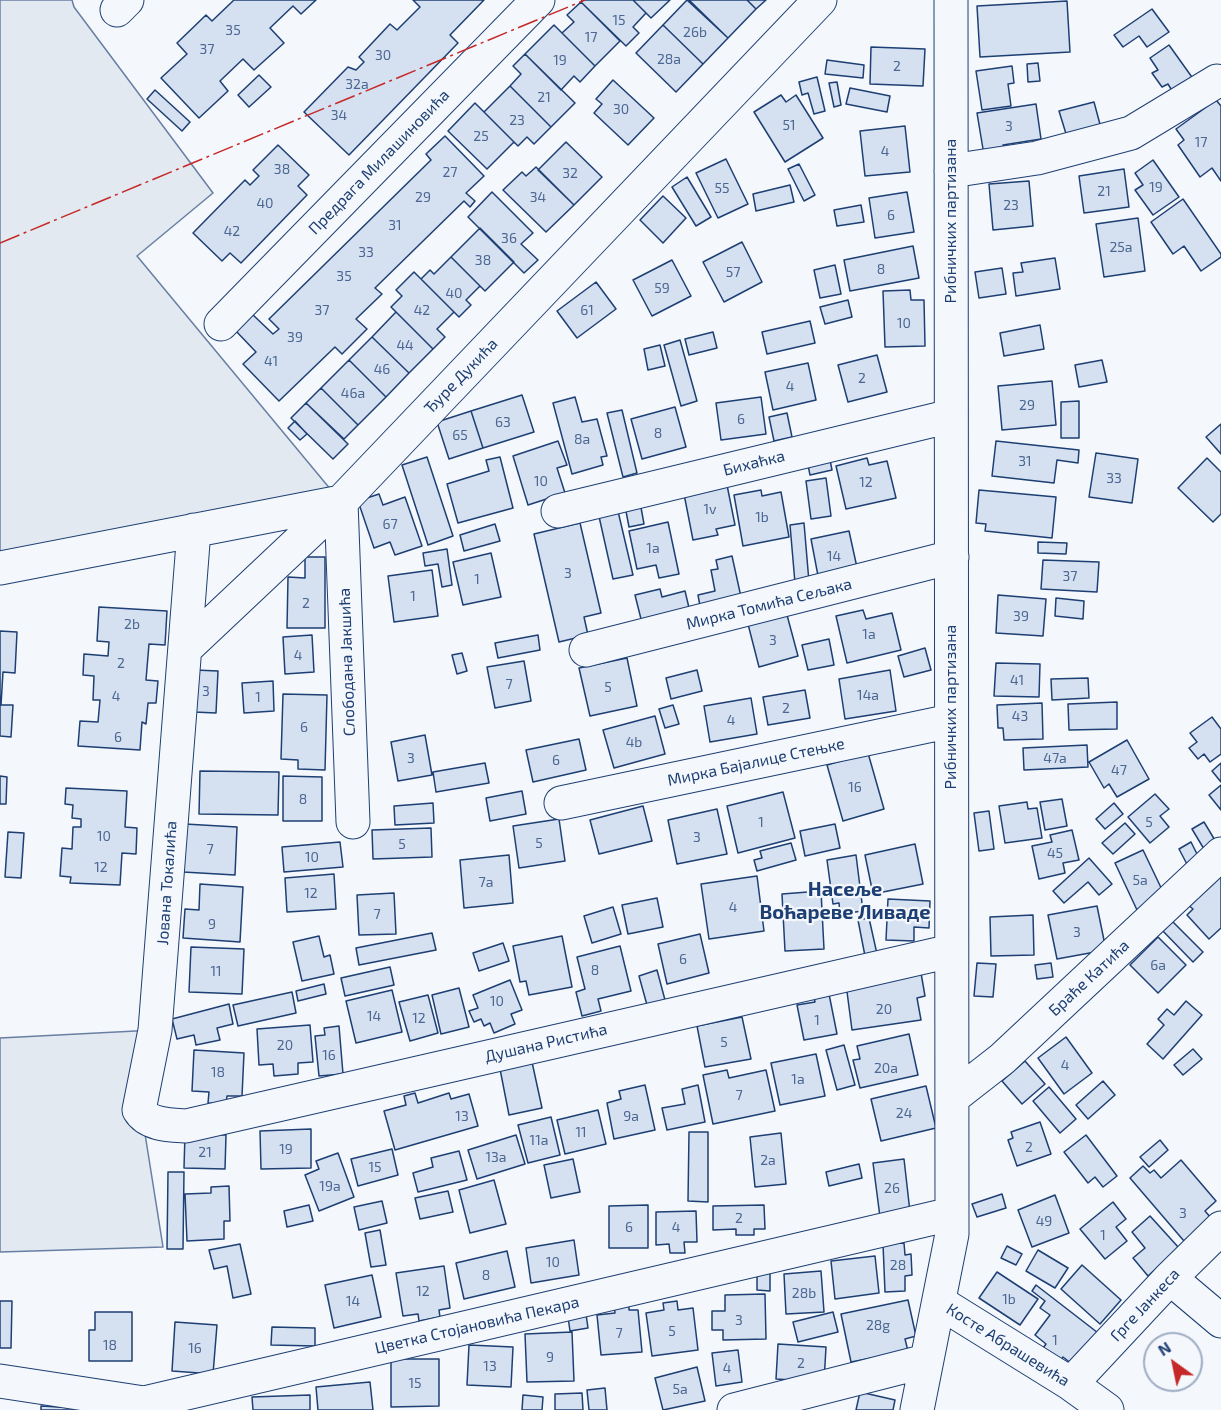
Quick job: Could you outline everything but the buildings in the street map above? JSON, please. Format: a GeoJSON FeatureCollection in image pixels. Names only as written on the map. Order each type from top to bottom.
{"type":"FeatureCollection","features":[{"type":"Feature","properties":{"kind":"street","name":"Предрага Милашиновића"},"geometry":{"type":"LineString","coordinates":[[220,324],[538,0]]}},
{"type":"Feature","properties":{"kind":"street","name":"Ђуре Дукића"},"geometry":{"type":"LineString","coordinates":[[341,502],[820,0]]}},
{"type":"Feature","properties":{"kind":"street","name":"Рибничких партизана"},"geometry":{"type":"LineString","coordinates":[[917,1410],[950,1246],[951,1214],[951,0]]}},
{"type":"Feature","properties":{"kind":"street"},"geometry":{"type":"LineString","coordinates":[[951,171],[1038,158],[1131,133],[1217,81]]}},
{"type":"Feature","properties":{"kind":"street","name":"Бихаћка"},"geometry":{"type":"LineString","coordinates":[[558,511],[951,416]]}},
{"type":"Feature","properties":{"kind":"street"},"geometry":{"type":"LineString","coordinates":[[0,568],[341,502]]}},
{"type":"Feature","properties":{"kind":"street"},"geometry":{"type":"LineString","coordinates":[[185,649],[341,502]]}},
{"type":"Feature","properties":{"kind":"street","name":"Слободана Јакшића"},"geometry":{"type":"LineString","coordinates":[[341,502],[353,822]]}},
{"type":"Feature","properties":{"kind":"street","name":"Јована Токалића"},"geometry":{"type":"LineString","coordinates":[[142,1115],[139,1110],[140,1103],[155,1030],[194,530]]}},
{"type":"Feature","properties":{"kind":"street","name":"Мирка Томића Сељака"},"geometry":{"type":"LineString","coordinates":[[586,650],[952,557]]}},
{"type":"Feature","properties":{"kind":"street","name":"Мирка Бајалице Стењке"},"geometry":{"type":"LineString","coordinates":[[561,803],[951,721]]}},
{"type":"Feature","properties":{"kind":"street","name":"Браће Катића"},"geometry":{"type":"LineString","coordinates":[[952,1098],[1002,1059],[1221,854]]}},
{"type":"Feature","properties":{"kind":"street","name":"Душана Ристића"},"geometry":{"type":"LineString","coordinates":[[142,1115],[163,1124],[186,1126],[951,951]]}},
{"type":"Feature","properties":{"kind":"street","name":"Цветка Стојановића Пекара"},"geometry":{"type":"LineString","coordinates":[[0,1381],[144,1403],[951,1214]]}},
{"type":"Feature","properties":{"kind":"street","name":"Грге Јанкеса"},"geometry":{"type":"LineString","coordinates":[[1071,1384],[1170,1278],[1221,1228]]}},
{"type":"Feature","properties":{"kind":"street"},"geometry":{"type":"LineString","coordinates":[[1170,1278],[1221,1321]]}},
{"type":"Feature","properties":{"kind":"street","name":"Косте Абрашевића"},"geometry":{"type":"LineString","coordinates":[[939,1302],[1071,1384],[1107,1410]]}},
{"type":"Feature","properties":{"kind":"street"},"geometry":{"type":"LineString","coordinates":[[734,1410],[926,1361]]}},
{"type":"Feature","properties":{"kind":"shaded area"},"geometry":{"type":"Polygon","coordinates":[[[0,0],[72,0],[74,7],[213,193],[137,256],[341,502],[0,568],[0,0]]]}},
{"type":"Feature","properties":{"kind":"shaded area"},"geometry":{"type":"Polygon","coordinates":[[[155,1030],[142,1115],[163,1247],[0,1252],[0,1038],[155,1030]]]}},
{"type":"Feature","properties":{"kind":"power"},"geometry":{"type":"LineString","coordinates":[[0,243],[585,0]]}},
{"type":"Feature","properties":{"kind":"district","name":"Насеље Воћареве Ливаде"},"geometry":{"type":"Point","coordinates":[845,900]}}]}
